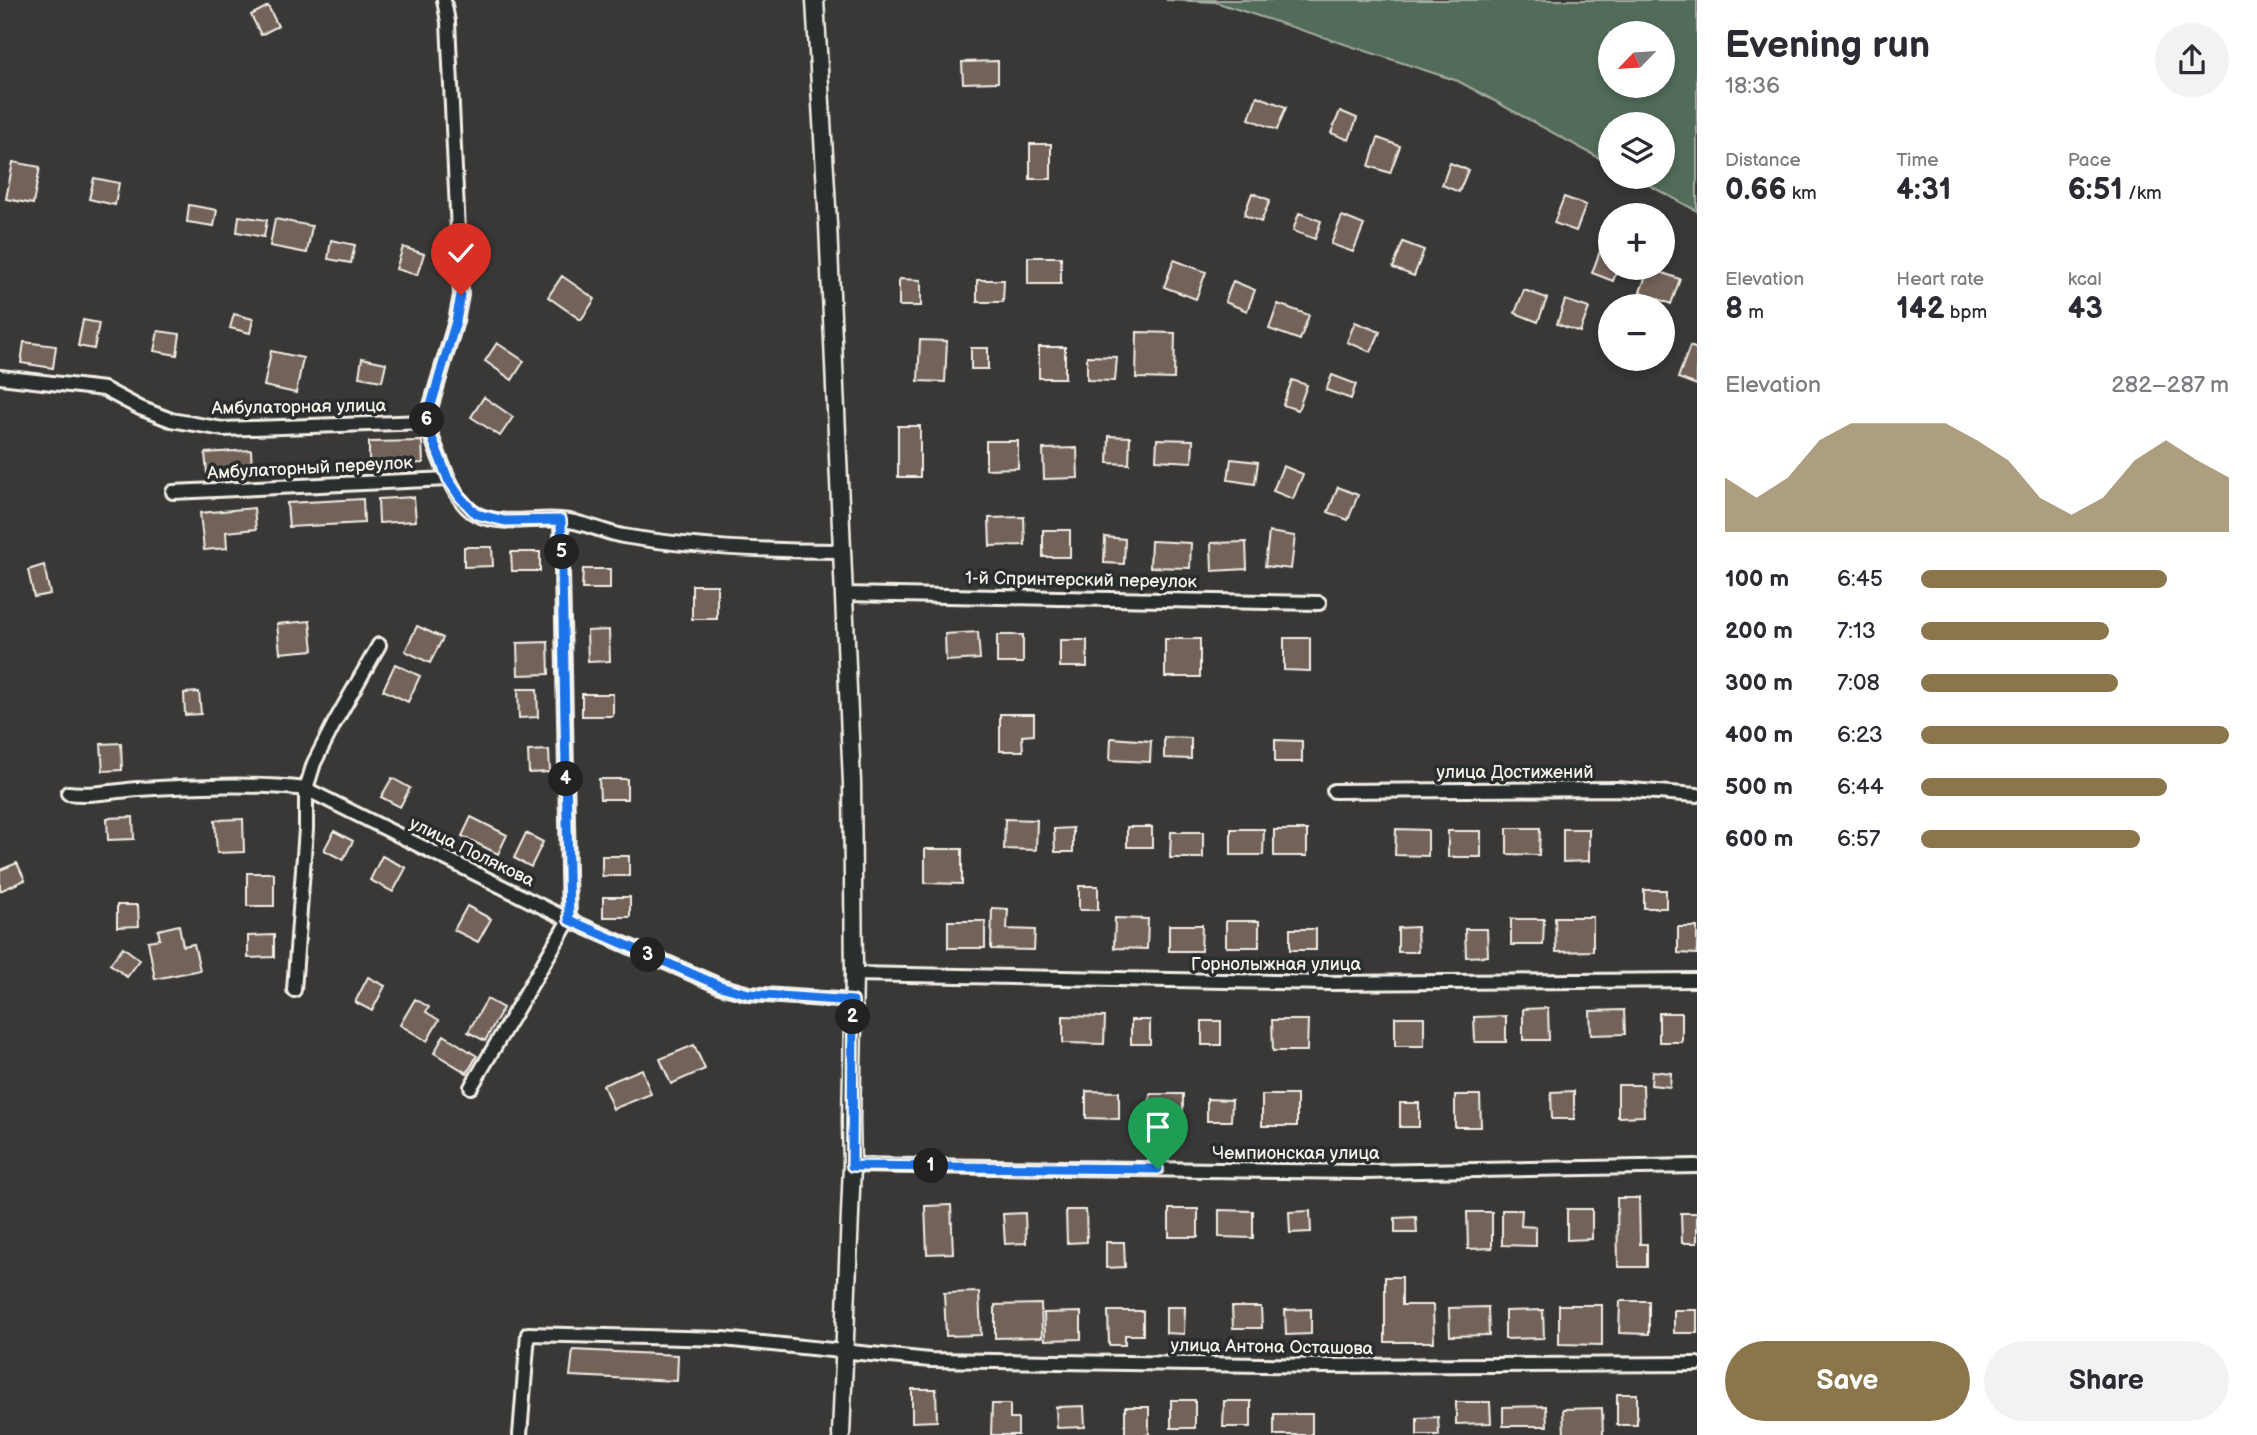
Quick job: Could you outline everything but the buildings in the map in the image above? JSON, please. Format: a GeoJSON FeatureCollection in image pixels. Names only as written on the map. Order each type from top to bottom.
{"type":"FeatureCollection","features":[{"type":"Feature","properties":{"kind":"street"},"geometry":{"type":"LineString","coordinates":[[444,0],[448,22],[461,295],[426,422],[448,479],[460,497],[476,514],[505,521],[561,520],[621,535],[718,546],[841,551]]}},
{"type":"Feature","properties":{"kind":"street"},"geometry":{"type":"LineString","coordinates":[[815,0],[828,224],[852,783],[852,1166],[841,1435]]}},
{"type":"Feature","properties":{"kind":"street","name":"Амбулаторная улица"},"geometry":{"type":"LineString","coordinates":[[0,377],[104,389],[140,408],[171,420],[223,429],[426,422]]}},
{"type":"Feature","properties":{"kind":"street","name":"Амбулаторный переулок"},"geometry":{"type":"LineString","coordinates":[[173,492],[448,479]]}},
{"type":"Feature","properties":{"kind":"street"},"geometry":{"type":"LineString","coordinates":[[471,1087],[569,920],[561,520]]}},
{"type":"Feature","properties":{"kind":"street","name":"1-й Спринтерский переулок"},"geometry":{"type":"LineString","coordinates":[[843,594],[1320,603]]}},
{"type":"Feature","properties":{"kind":"street"},"geometry":{"type":"LineString","coordinates":[[294,990],[306,829],[306,789],[314,763],[379,646]]}},
{"type":"Feature","properties":{"kind":"street","name":"улица Полякова"},"geometry":{"type":"LineString","coordinates":[[68,793],[83,795],[137,789],[279,786],[306,789],[569,920],[720,986],[749,994],[853,1001]]}},
{"type":"Feature","properties":{"kind":"street","name":"улица Достижений"},"geometry":{"type":"LineString","coordinates":[[1334,791],[1617,789],[1697,795]]}},
{"type":"Feature","properties":{"kind":"street","name":"Горнолыжная улица"},"geometry":{"type":"LineString","coordinates":[[854,974],[1329,983],[1697,980]]}},
{"type":"Feature","properties":{"kind":"street","name":"Чемпионская улица"},"geometry":{"type":"LineString","coordinates":[[852,1166],[1362,1172],[1697,1166]]}},
{"type":"Feature","properties":{"kind":"street","name":"улица Антона Осташова"},"geometry":{"type":"LineString","coordinates":[[520,1435],[528,1334],[723,1339],[930,1360],[1324,1366],[1697,1364]]}},
{"type":"Feature","properties":{"kind":"green space"},"geometry":{"type":"Polygon","coordinates":[[[1166,0],[1697,0],[1697,211],[1656,189],[1675,189],[1675,112],[1598,112],[1598,157],[1458,81],[1215,2],[1166,0]]]}},
{"type":"Feature","properties":{"kind":"route"},"geometry":{"type":"LineString","coordinates":[[461,295],[426,422],[448,479],[476,514],[505,521],[561,520],[569,920],[720,986],[749,994],[853,1001],[852,1166],[1158,1169]]}}]}
